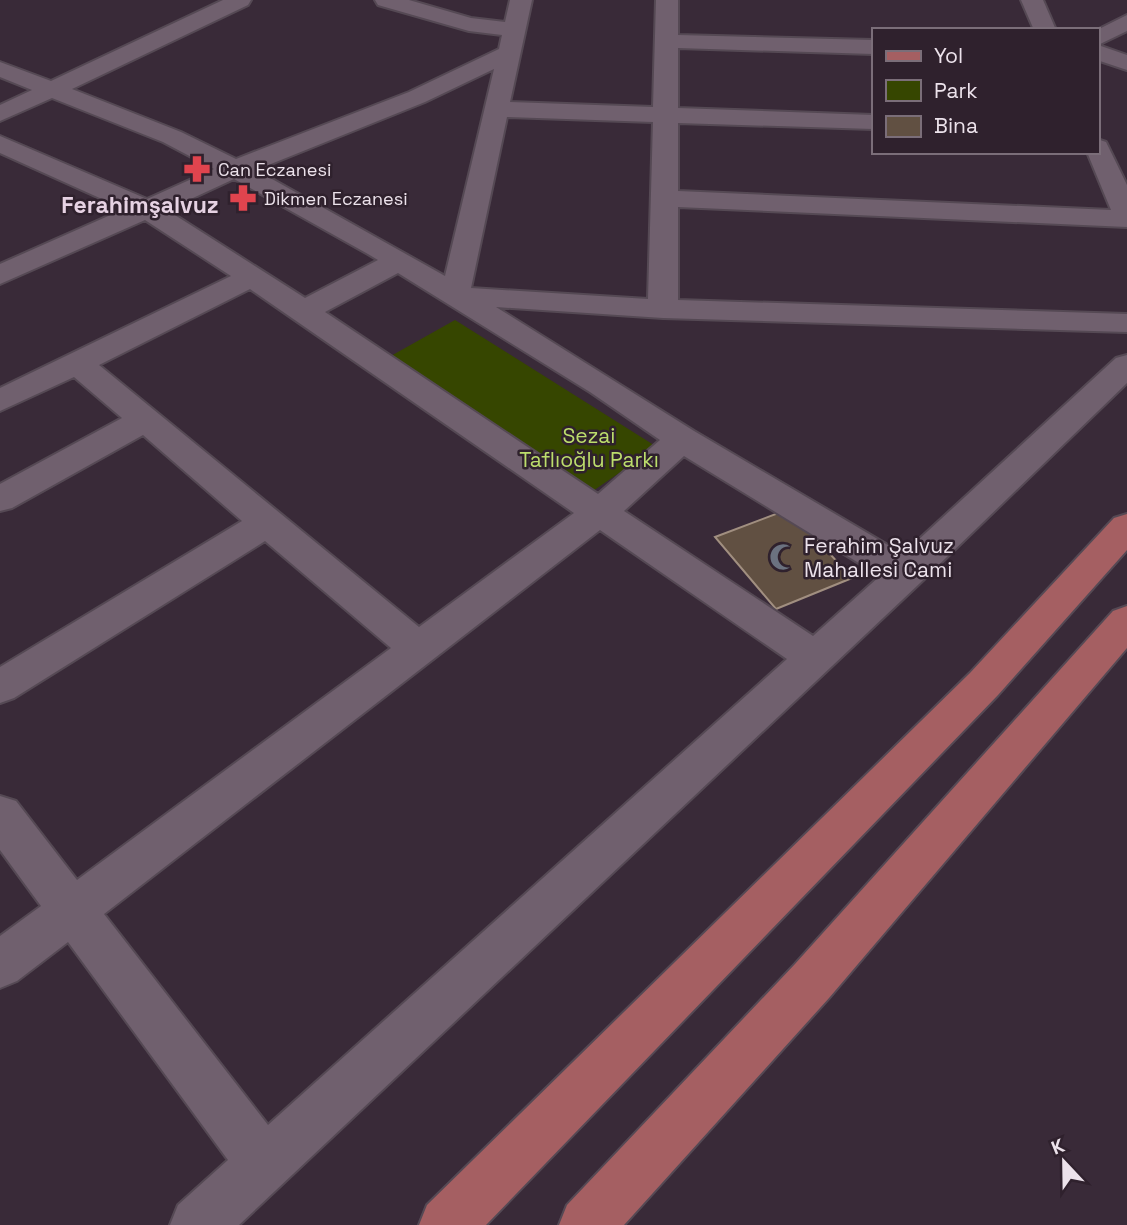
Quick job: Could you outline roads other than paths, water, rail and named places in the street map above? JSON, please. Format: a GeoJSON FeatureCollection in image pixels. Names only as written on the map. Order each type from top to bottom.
{"type":"FeatureCollection","features":[{"type":"Feature","properties":{"kind":"main road"},"geometry":{"type":"LineString","coordinates":[[447,1225],[984,684],[1127,527]]}},
{"type":"Feature","properties":{"kind":"main road"},"geometry":{"type":"LineString","coordinates":[[587,1225],[812,981],[1127,621]]}},
{"type":"Feature","properties":{"kind":"street"},"geometry":{"type":"LineString","coordinates":[[0,114],[240,0]]}},
{"type":"Feature","properties":{"kind":"street"},"geometry":{"type":"LineString","coordinates":[[386,0],[469,24],[512,41]]}},
{"type":"Feature","properties":{"kind":"street"},"geometry":{"type":"LineString","coordinates":[[455,296],[521,0]]}},
{"type":"Feature","properties":{"kind":"street"},"geometry":{"type":"LineString","coordinates":[[663,309],[667,0]]}},
{"type":"Feature","properties":{"kind":"street"},"geometry":{"type":"LineString","coordinates":[[1032,0],[1044,28]]}},
{"type":"Feature","properties":{"kind":"street"},"geometry":{"type":"LineString","coordinates":[[1099,38],[1127,22]]}},
{"type":"Feature","properties":{"kind":"street"},"geometry":{"type":"LineString","coordinates":[[4,270],[235,169],[417,97],[512,41]]}},
{"type":"Feature","properties":{"kind":"street"},"geometry":{"type":"LineString","coordinates":[[667,41],[872,47]]}},
{"type":"Feature","properties":{"kind":"street"},"geometry":{"type":"LineString","coordinates":[[1099,53],[1127,63]]}},
{"type":"Feature","properties":{"kind":"street"},"geometry":{"type":"LineString","coordinates":[[0,69],[172,137],[235,169],[399,261],[601,385],[682,439],[906,574]]}},
{"type":"Feature","properties":{"kind":"street"},"geometry":{"type":"LineString","coordinates":[[496,109],[872,122]]}},
{"type":"Feature","properties":{"kind":"street"},"geometry":{"type":"LineString","coordinates":[[0,144],[147,209],[303,311],[815,658]]}},
{"type":"Feature","properties":{"kind":"street"},"geometry":{"type":"LineString","coordinates":[[665,198],[1127,217],[1099,153]]}},
{"type":"Feature","properties":{"kind":"street"},"geometry":{"type":"LineString","coordinates":[[303,311],[399,261]]}},
{"type":"Feature","properties":{"kind":"street"},"geometry":{"type":"LineString","coordinates":[[0,401],[252,277]]}},
{"type":"Feature","properties":{"kind":"street"},"geometry":{"type":"LineString","coordinates":[[455,296],[663,309],[1127,323]]}},
{"type":"Feature","properties":{"kind":"street"},"geometry":{"type":"LineString","coordinates":[[77,363],[419,649]]}},
{"type":"Feature","properties":{"kind":"street"},"geometry":{"type":"LineString","coordinates":[[198,1225],[906,574],[1127,365]]}},
{"type":"Feature","properties":{"kind":"street"},"geometry":{"type":"LineString","coordinates":[[0,499],[145,420]]}},
{"type":"Feature","properties":{"kind":"street"},"geometry":{"type":"LineString","coordinates":[[0,965],[74,912],[600,513],[682,439]]}},
{"type":"Feature","properties":{"kind":"street"},"geometry":{"type":"LineString","coordinates":[[0,687],[268,522]]}},
{"type":"Feature","properties":{"kind":"street"},"geometry":{"type":"LineString","coordinates":[[0,815],[265,1165]]}},
{"type":"Feature","properties":{"kind":"place","name":"Can Eczanesi"},"geometry":{"type":"Point","coordinates":[197,169]}},
{"type":"Feature","properties":{"kind":"place","name":"Dikmen Eczanesi"},"geometry":{"type":"Point","coordinates":[243,198]}},
{"type":"Feature","properties":{"kind":"place","name":"Ferahim Şalvuz Mahallesi Cami"},"geometry":{"type":"Point","coordinates":[783,557]}},
{"type":"Feature","properties":{"kind":"district","name":"Ferahimşalvuz"},"geometry":{"type":"Point","coordinates":[140,205]}},
{"type":"Feature","properties":{"kind":"park label","name":"Sezai Taflıoğlu Parkı"},"geometry":{"type":"Point","coordinates":[589,447]}}]}
